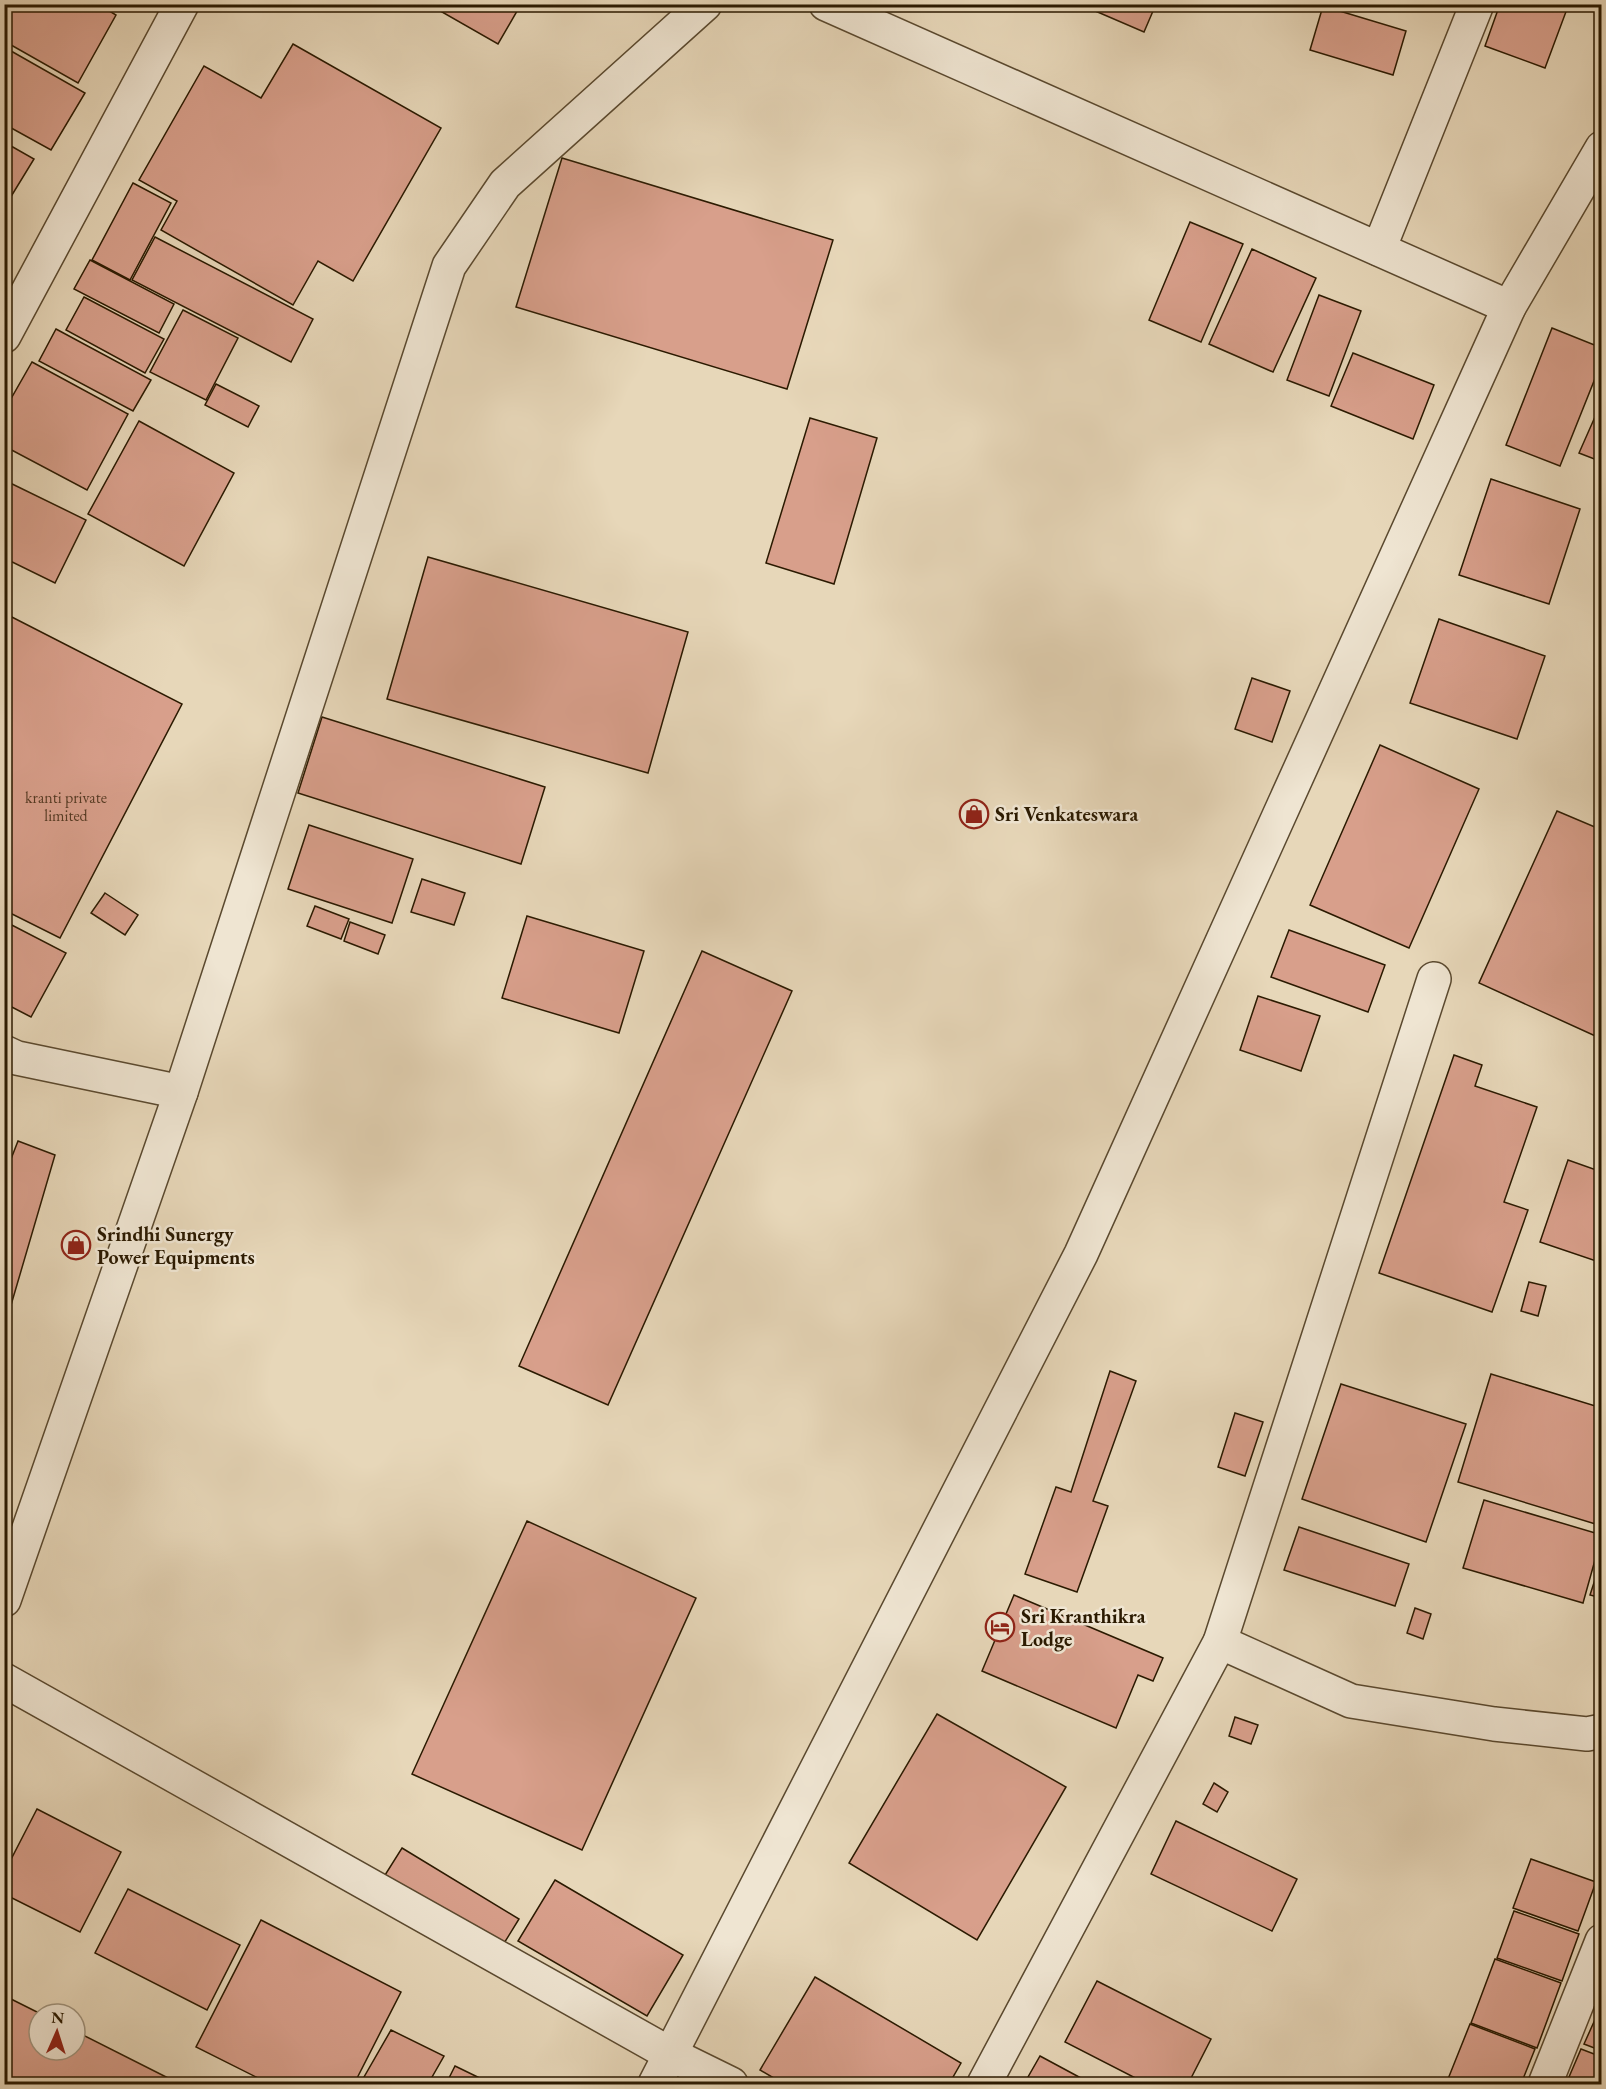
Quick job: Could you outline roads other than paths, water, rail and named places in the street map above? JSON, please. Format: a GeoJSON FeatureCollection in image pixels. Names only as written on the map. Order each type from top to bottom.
{"type":"FeatureCollection","features":[{"type":"Feature","properties":{"kind":"street"},"geometry":{"type":"LineString","coordinates":[[4,336],[182,4]]}},
{"type":"Feature","properties":{"kind":"street"},"geometry":{"type":"LineString","coordinates":[[4,1600],[181,1092],[449,266],[505,184],[705,4]]}},
{"type":"Feature","properties":{"kind":"street"},"geometry":{"type":"LineString","coordinates":[[826,4],[1509,307]]}},
{"type":"Feature","properties":{"kind":"street"},"geometry":{"type":"LineString","coordinates":[[1379,249],[1477,4]]}},
{"type":"Feature","properties":{"kind":"street"},"geometry":{"type":"LineString","coordinates":[[655,2085],[1081,1254],[1509,307],[1602,148]]}},
{"type":"Feature","properties":{"kind":"street"},"geometry":{"type":"LineString","coordinates":[[984,2085],[1220,1642],[1434,979]]}},
{"type":"Feature","properties":{"kind":"street"},"geometry":{"type":"LineString","coordinates":[[9,1064],[181,1092]]}},
{"type":"Feature","properties":{"kind":"street"},"geometry":{"type":"LineString","coordinates":[[1220,1642],[1351,1701],[1494,1724],[1587,1734],[1602,1731]]}},
{"type":"Feature","properties":{"kind":"street"},"geometry":{"type":"LineString","coordinates":[[4,1680],[672,2055],[730,2085]]}},
{"type":"Feature","properties":{"kind":"street"},"geometry":{"type":"LineString","coordinates":[[1545,2085],[1602,1941]]}},
{"type":"Feature","properties":{"kind":"place","name":"Sri Venkateswara"},"geometry":{"type":"Point","coordinates":[974,814]}},
{"type":"Feature","properties":{"kind":"place","name":"Srindhi Sunergy Power Equipments"},"geometry":{"type":"Point","coordinates":[76,1245]}},
{"type":"Feature","properties":{"kind":"place","name":"Sri Kranthikra Lodge"},"geometry":{"type":"Point","coordinates":[1000,1627]}}]}
